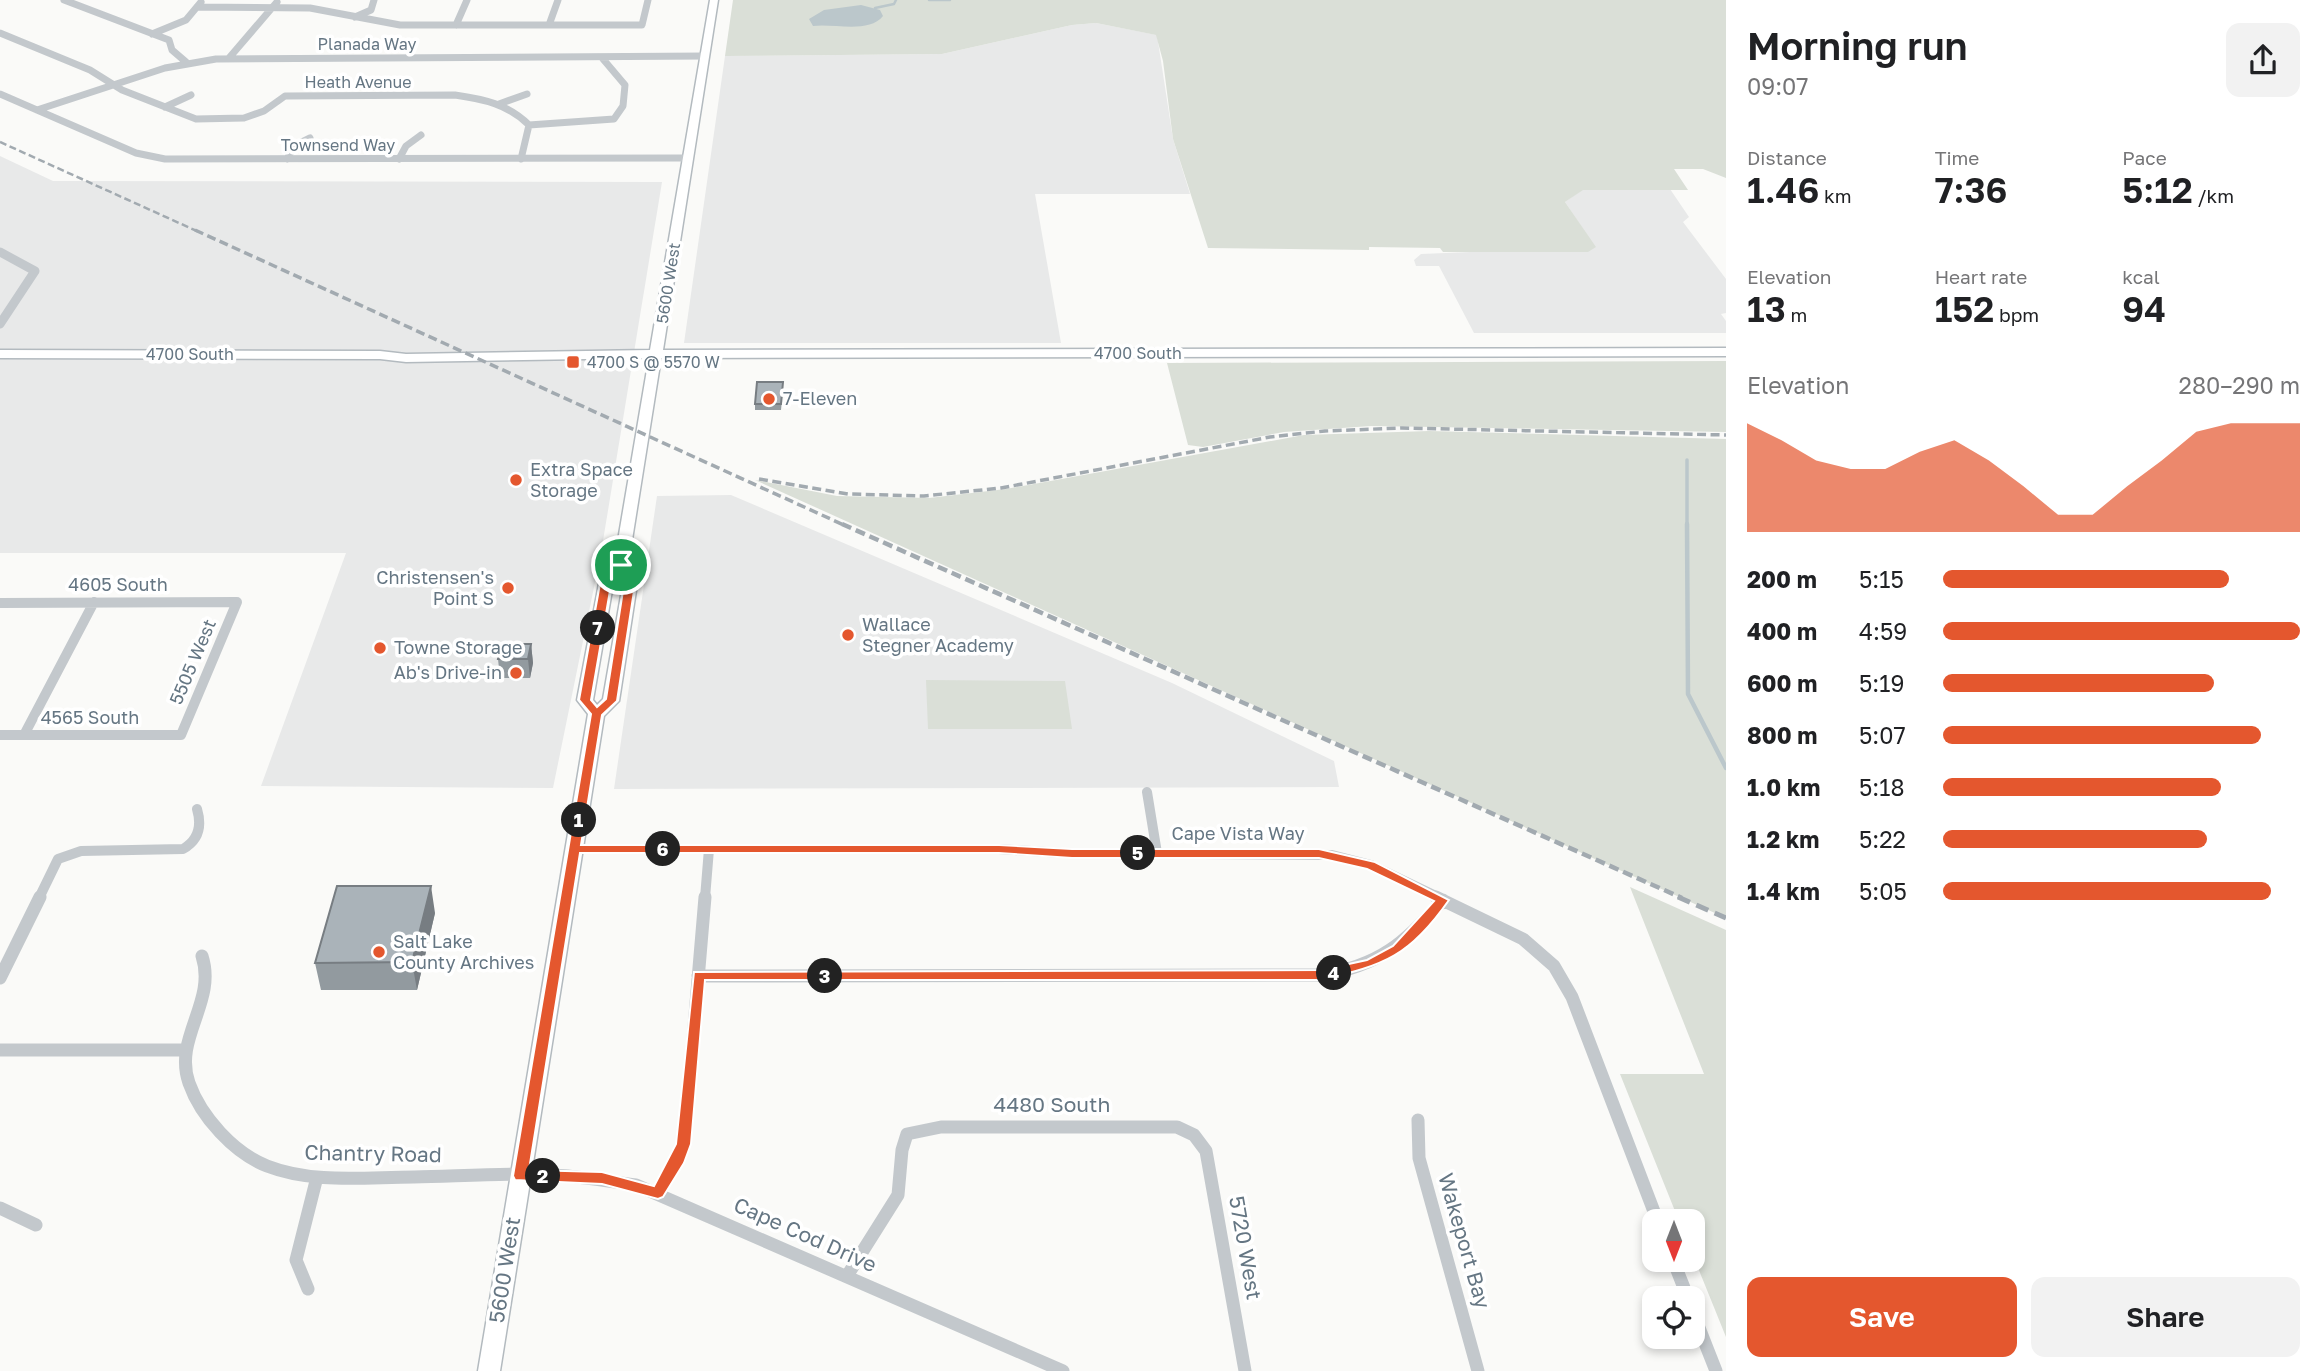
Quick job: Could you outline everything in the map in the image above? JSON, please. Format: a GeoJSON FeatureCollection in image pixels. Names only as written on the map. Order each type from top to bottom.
{"type":"FeatureCollection","features":[{"type":"Feature","properties":{"kind":"main road","name":"5600 West"},"geometry":{"type":"LineString","coordinates":[[596,714],[585,700],[607,578],[621,565],[714,0]]}},
{"type":"Feature","properties":{"kind":"main road","name":"4700 South"},"geometry":{"type":"LineString","coordinates":[[0,354],[380,355],[419,358],[551,354],[1726,352]]}},
{"type":"Feature","properties":{"kind":"main road","name":"5600 West"},"geometry":{"type":"LineString","coordinates":[[489,1371],[596,714],[611,701],[631,578],[621,565]]}},
{"type":"Feature","properties":{"kind":"street"},"geometry":{"type":"LineString","coordinates":[[64,0],[169,40],[172,50],[186,62]]}},
{"type":"Feature","properties":{"kind":"street"},"geometry":{"type":"LineString","coordinates":[[152,34],[186,20],[203,0]]}},
{"type":"Feature","properties":{"kind":"street"},"geometry":{"type":"LineString","coordinates":[[229,58],[241,40],[261,25],[279,0]]}},
{"type":"Feature","properties":{"kind":"street"},"geometry":{"type":"LineString","coordinates":[[355,17],[371,10],[374,0]]}},
{"type":"Feature","properties":{"kind":"street"},"geometry":{"type":"LineString","coordinates":[[456,25],[467,0]]}},
{"type":"Feature","properties":{"kind":"street"},"geometry":{"type":"LineString","coordinates":[[548,25],[558,0]]}},
{"type":"Feature","properties":{"kind":"street"},"geometry":{"type":"LineString","coordinates":[[197,7],[324,9],[387,24],[642,25],[648,0]]}},
{"type":"Feature","properties":{"kind":"street","name":"Heath Avenue"},"geometry":{"type":"LineString","coordinates":[[0,33],[90,70],[111,85],[188,117],[215,121],[255,115],[285,96],[464,96],[499,104],[519,115],[529,125]]}},
{"type":"Feature","properties":{"kind":"street","name":"Planada Way"},"geometry":{"type":"LineString","coordinates":[[37,110],[186,62],[229,58],[603,59],[705,55]]}},
{"type":"Feature","properties":{"kind":"street"},"geometry":{"type":"LineString","coordinates":[[521,159],[529,125],[614,119],[621,114],[626,89],[617,71],[603,59]]}},
{"type":"Feature","properties":{"kind":"street","name":"Townsend Way"},"geometry":{"type":"LineString","coordinates":[[0,94],[147,156],[287,159],[688,158]]}},
{"type":"Feature","properties":{"kind":"street"},"geometry":{"type":"LineString","coordinates":[[499,104],[527,94]]}},
{"type":"Feature","properties":{"kind":"street"},"geometry":{"type":"LineString","coordinates":[[166,107],[191,95]]}},
{"type":"Feature","properties":{"kind":"street"},"geometry":{"type":"LineString","coordinates":[[400,159],[406,146],[421,135]]}},
{"type":"Feature","properties":{"kind":"street"},"geometry":{"type":"LineString","coordinates":[[287,159],[294,146],[310,138]]}},
{"type":"Feature","properties":{"kind":"street"},"geometry":{"type":"LineString","coordinates":[[0,252],[35,271],[0,324]]}},
{"type":"Feature","properties":{"kind":"street"},"geometry":{"type":"LineString","coordinates":[[24,735],[94,602]]}},
{"type":"Feature","properties":{"kind":"street","name":"4605 South"},"geometry":{"type":"LineString","coordinates":[[0,603],[237,602]]}},
{"type":"Feature","properties":{"kind":"street","name":"5505 West"},"geometry":{"type":"LineString","coordinates":[[181,735],[237,602]]}},
{"type":"Feature","properties":{"kind":"street","name":"4565 South"},"geometry":{"type":"LineString","coordinates":[[0,735],[181,735]]}},
{"type":"Feature","properties":{"kind":"street"},"geometry":{"type":"LineString","coordinates":[[1147,792],[1157,853]]}},
{"type":"Feature","properties":{"kind":"street"},"geometry":{"type":"LineString","coordinates":[[0,978],[58,859],[81,851],[183,849],[194,842],[199,830],[201,819],[197,808]]}},
{"type":"Feature","properties":{"kind":"street","name":"Cape Vista Way"},"geometry":{"type":"LineString","coordinates":[[574,849],[999,849],[1062,853],[1332,855],[1371,865],[1523,939],[1545,956],[1562,975],[1653,1209]]}},
{"type":"Feature","properties":{"kind":"street"},"geometry":{"type":"LineString","coordinates":[[658,1193],[679,1159],[684,1144],[709,849]]}},
{"type":"Feature","properties":{"kind":"street"},"geometry":{"type":"LineString","coordinates":[[698,976],[1321,975],[1370,964],[1398,949],[1443,900]]}},
{"type":"Feature","properties":{"kind":"street"},"geometry":{"type":"LineString","coordinates":[[0,1050],[185,1051],[209,977],[202,956]]}},
{"type":"Feature","properties":{"kind":"street","name":"Chantry Road"},"geometry":{"type":"LineString","coordinates":[[185,1051],[184,1068],[193,1094],[237,1147],[271,1167],[317,1177],[521,1176]]}},
{"type":"Feature","properties":{"kind":"street","name":"Wakeport Bay"},"geometry":{"type":"LineString","coordinates":[[1419,1121],[1419,1158],[1478,1371]]}},
{"type":"Feature","properties":{"kind":"street","name":"4480 South"},"geometry":{"type":"LineString","coordinates":[[847,1276],[898,1195],[902,1150],[907,1134],[941,1127],[1163,1125],[1181,1128],[1195,1135]]}},
{"type":"Feature","properties":{"kind":"street","name":"5720 West"},"geometry":{"type":"LineString","coordinates":[[1195,1135],[1208,1157],[1245,1371]]}},
{"type":"Feature","properties":{"kind":"street","name":"Cape Cod Drive"},"geometry":{"type":"LineString","coordinates":[[521,1176],[602,1178],[658,1193],[1063,1371]]}},
{"type":"Feature","properties":{"kind":"street"},"geometry":{"type":"LineString","coordinates":[[308,1289],[296,1261],[317,1177]]}},
{"type":"Feature","properties":{"kind":"street"},"geometry":{"type":"LineString","coordinates":[[0,1208],[36,1225]]}},
{"type":"Feature","properties":{"kind":"street"},"geometry":{"type":"LineString","coordinates":[[1705,1343],[1716,1371]]}},
{"type":"Feature","properties":{"kind":"shaded area"},"geometry":{"type":"Polygon","coordinates":[[[733,0],[1726,0],[1726,178],[1703,169],[1674,169],[1688,190],[1583,190],[1565,202],[1596,247],[1588,252],[1443,252],[1440,248],[1369,247],[1369,250],[1208,248],[1173,139],[1163,61],[1156,35],[1096,23],[1072,25],[942,54],[725,56],[733,0]]]}},
{"type":"Feature","properties":{"kind":"shaded area"},"geometry":{"type":"Polygon","coordinates":[[[861,5],[880,10],[883,16],[869,25],[850,27],[813,26],[809,19],[824,10],[861,5]]]}},
{"type":"Feature","properties":{"kind":"shaded area"},"geometry":{"type":"Polygon","coordinates":[[[1096,23],[1157,35],[1173,139],[1190,194],[1035,194],[1061,343],[684,343],[725,56],[942,54],[1072,25],[1096,23]]]}},
{"type":"Feature","properties":{"kind":"shaded area"},"geometry":{"type":"Polygon","coordinates":[[[0,156],[53,181],[662,182],[601,553],[553,788],[261,786],[346,553],[0,553],[0,156]]]}},
{"type":"Feature","properties":{"kind":"shaded area"},"geometry":{"type":"Polygon","coordinates":[[[1583,189],[1670,189],[1689,217],[1683,222],[1726,279],[1726,313],[1721,314],[1726,321],[1726,333],[1474,333],[1439,266],[1416,266],[1414,260],[1421,254],[1595,247],[1565,202],[1583,189]]]}},
{"type":"Feature","properties":{"kind":"shaded area"},"geometry":{"type":"Polygon","coordinates":[[[1726,361],[1726,432],[1371,426],[1284,432],[1203,447],[1188,445],[1167,363],[1726,361]]]}},
{"type":"Feature","properties":{"kind":"shaded area"},"geometry":{"type":"Polygon","coordinates":[[[1429,431],[1726,439],[1726,918],[755,480],[837,496],[929,498],[1006,489],[1304,435],[1429,431]]]}},
{"type":"Feature","properties":{"kind":"shaded area","name":"Wallace Stegner Academy"},"geometry":{"type":"Polygon","coordinates":[[[731,495],[1172,683],[1334,761],[1339,787],[614,789],[657,496],[731,495]]]}},
{"type":"Feature","properties":{"kind":"shaded area"},"geometry":{"type":"Polygon","coordinates":[[[926,680],[1065,681],[1072,729],[928,729],[926,680]]]}},
{"type":"Feature","properties":{"kind":"shaded area"},"geometry":{"type":"Polygon","coordinates":[[[1630,887],[1726,930],[1726,1337],[1700,1272],[1705,1272],[1705,1209],[1674,1209],[1620,1074],[1704,1074],[1630,887]]]}},
{"type":"Feature","properties":{"kind":"building","name":"7-Eleven"},"geometry":{"type":"Polygon","coordinates":[[[757,382],[783,382],[781,404],[755,404],[757,382]]]}},
{"type":"Feature","properties":{"kind":"building"},"geometry":{"type":"Polygon","coordinates":[[[501,644],[531,644],[528,659],[498,659],[501,644]]]}},
{"type":"Feature","properties":{"kind":"building"},"geometry":{"type":"Polygon","coordinates":[[[337,886],[431,886],[412,962],[315,963],[337,886]]]}},
{"type":"Feature","properties":{"kind":"waterway"},"geometry":{"type":"LineString","coordinates":[[875,8],[894,4],[896,0]]}},
{"type":"Feature","properties":{"kind":"waterway"},"geometry":{"type":"LineString","coordinates":[[929,0],[950,0]]}},
{"type":"Feature","properties":{"kind":"waterway"},"geometry":{"type":"LineString","coordinates":[[1687,460],[1687,524]]}},
{"type":"Feature","properties":{"kind":"waterway"},"geometry":{"type":"LineString","coordinates":[[1687,524],[1688,694],[1726,768]]}},
{"type":"Feature","properties":{"kind":"railway"},"geometry":{"type":"LineString","coordinates":[[0,142],[199,232]]}},
{"type":"Feature","properties":{"kind":"railway"},"geometry":{"type":"LineString","coordinates":[[195,230],[846,526]]}},
{"type":"Feature","properties":{"kind":"railway"},"geometry":{"type":"LineString","coordinates":[[759,479],[848,494],[924,496],[1001,488],[1270,437],[1325,431],[1402,428],[1726,435]]}},
{"type":"Feature","properties":{"kind":"railway"},"geometry":{"type":"LineString","coordinates":[[842,524],[1682,898]]}},
{"type":"Feature","properties":{"kind":"railway"},"geometry":{"type":"LineString","coordinates":[[1678,897],[1726,918]]}},
{"type":"Feature","properties":{"kind":"place","name":"4700 S @ 5570 W"},"geometry":{"type":"Point","coordinates":[573,362]}},
{"type":"Feature","properties":{"kind":"place","name":"7-Eleven"},"geometry":{"type":"Point","coordinates":[769,399]}},
{"type":"Feature","properties":{"kind":"place","name":"Extra Space Storage"},"geometry":{"type":"Point","coordinates":[516,480]}},
{"type":"Feature","properties":{"kind":"place","name":"Christensen's Point S"},"geometry":{"type":"Point","coordinates":[508,588]}},
{"type":"Feature","properties":{"kind":"place","name":"Wallace Stegner Academy"},"geometry":{"type":"Point","coordinates":[848,635]}},
{"type":"Feature","properties":{"kind":"place","name":"Towne Storage"},"geometry":{"type":"Point","coordinates":[380,648]}},
{"type":"Feature","properties":{"kind":"place","name":"Ab's Drive-in"},"geometry":{"type":"Point","coordinates":[516,673]}},
{"type":"Feature","properties":{"kind":"place","name":"Salt Lake County Archives"},"geometry":{"type":"Point","coordinates":[379,952]}},
{"type":"Feature","properties":{"kind":"route"},"geometry":{"type":"LineString","coordinates":[[621,565],[607,578],[585,700],[596,714],[574,849],[999,849],[1062,853],[1319,854],[1345,857],[1371,865],[1443,900],[1409,940],[1385,957],[1354,969],[1321,975],[698,976],[684,1144],[679,1159],[658,1193],[602,1178],[521,1176],[574,849],[588,765],[596,714],[611,701],[631,578],[621,565]]}}]}
